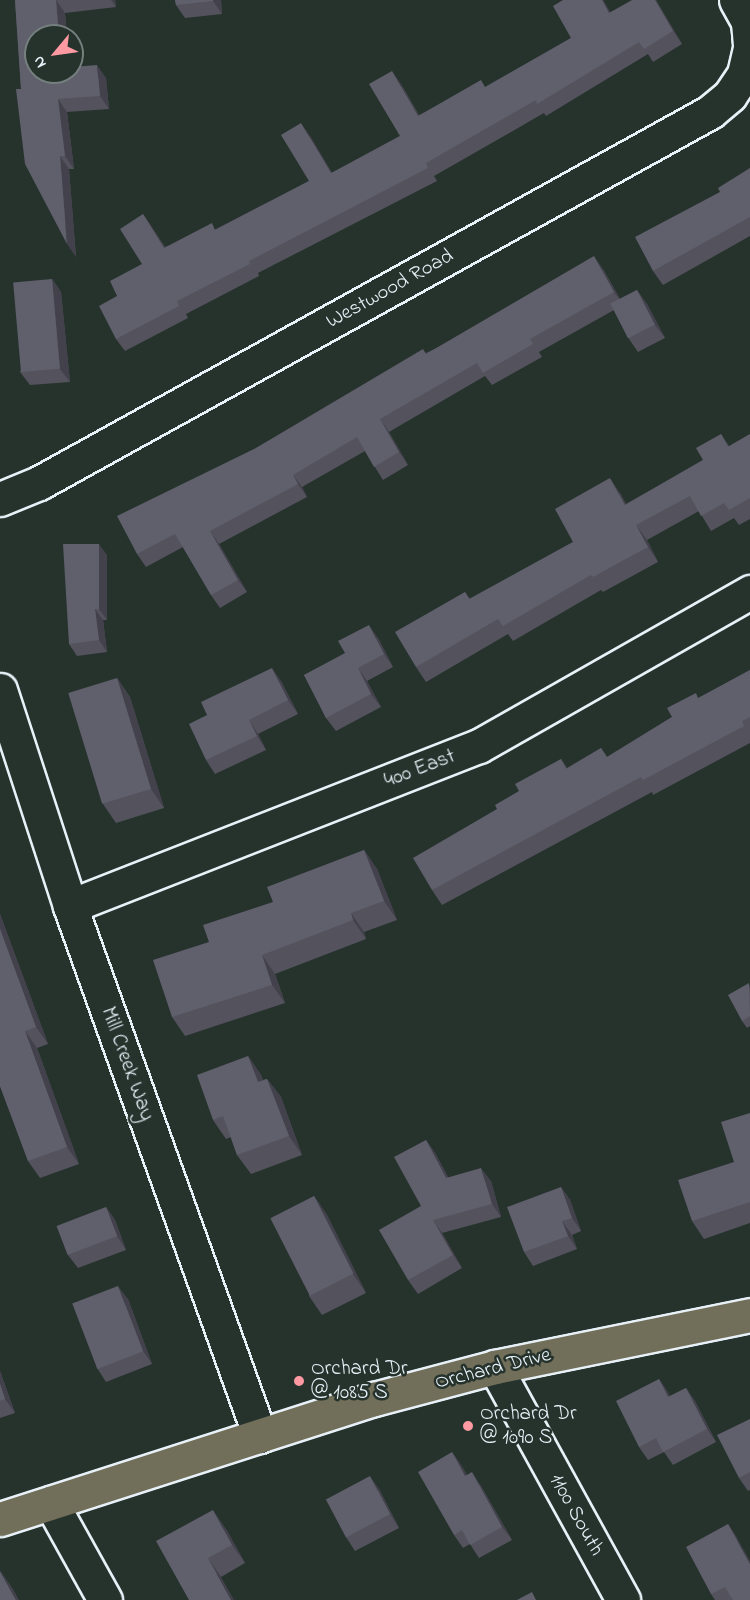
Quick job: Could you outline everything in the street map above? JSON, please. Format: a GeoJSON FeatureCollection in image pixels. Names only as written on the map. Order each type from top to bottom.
{"type":"FeatureCollection","features":[{"type":"Feature","properties":{"kind":"main road","name":"Orchard Drive"},"geometry":{"type":"LineString","coordinates":[[0,1519],[260,1436],[495,1367],[750,1315]]}},
{"type":"Feature","properties":{"kind":"street","name":"Westwood Road"},"geometry":{"type":"LineString","coordinates":[[0,500],[39,483],[710,112],[730,95],[744,74],[750,48],[748,22],[736,0]]}},
{"type":"Feature","properties":{"kind":"street","name":"400 East"},"geometry":{"type":"LineString","coordinates":[[70,906],[479,746],[750,592]]}},
{"type":"Feature","properties":{"kind":"street","name":"Mill Creek Way"},"geometry":{"type":"LineString","coordinates":[[2,708],[70,906],[260,1436]]}},
{"type":"Feature","properties":{"kind":"street","name":"1100 South"},"geometry":{"type":"LineString","coordinates":[[495,1367],[623,1600]]}},
{"type":"Feature","properties":{"kind":"street"},"geometry":{"type":"LineString","coordinates":[[51,1503],[105,1600]]}},
{"type":"Feature","properties":{"kind":"building"},"geometry":{"type":"Polygon","coordinates":[[[15,0],[56,0],[58,24],[24,24],[24,84],[84,84],[84,66],[97,65],[100,96],[58,99],[65,156],[60,156],[67,244],[25,164],[16,89],[21,89],[15,0]]]}},
{"type":"Feature","properties":{"kind":"building"},"geometry":{"type":"Polygon","coordinates":[[[175,0],[213,0],[213,1],[176,5],[175,0]]]}},
{"type":"Feature","properties":{"kind":"building"},"geometry":{"type":"Polygon","coordinates":[[[563,0],[602,0],[609,13],[632,0],[655,0],[673,31],[644,49],[639,42],[537,104],[536,100],[426,163],[428,168],[249,261],[250,264],[177,301],[179,306],[116,339],[99,306],[117,296],[110,281],[142,264],[120,229],[143,214],[164,248],[212,223],[215,230],[309,181],[281,135],[301,123],[331,173],[400,136],[369,84],[392,71],[418,116],[481,80],[485,87],[571,38],[553,6],[563,0]]]}},
{"type":"Feature","properties":{"kind":"building"},"geometry":{"type":"Polygon","coordinates":[[[750,168],[750,217],[653,271],[635,237],[720,192],[718,188],[750,168]]]}},
{"type":"Feature","properties":{"kind":"building"},"geometry":{"type":"Polygon","coordinates":[[[594,256],[614,292],[530,339],[533,344],[483,373],[477,363],[380,419],[399,452],[374,467],[357,437],[293,475],[298,484],[210,531],[238,580],[211,595],[175,534],[137,554],[117,516],[256,448],[423,349],[426,354],[594,256]]]}},
{"type":"Feature","properties":{"kind":"building"},"geometry":{"type":"Polygon","coordinates":[[[52,279],[60,369],[21,372],[13,282],[52,279]]]}},
{"type":"Feature","properties":{"kind":"building"},"geometry":{"type":"Polygon","coordinates":[[[637,290],[655,325],[628,338],[610,304],[637,290]]]}},
{"type":"Feature","properties":{"kind":"building"},"geometry":{"type":"Polygon","coordinates":[[[721,434],[728,447],[750,434],[750,498],[729,510],[724,503],[701,516],[690,496],[636,525],[648,547],[593,577],[591,575],[503,626],[498,619],[416,667],[395,632],[465,592],[469,599],[573,542],[555,509],[610,478],[625,505],[703,460],[696,448],[721,434]]]}},
{"type":"Feature","properties":{"kind":"building"},"geometry":{"type":"Polygon","coordinates":[[[63,544],[99,544],[99,609],[95,609],[99,640],[69,644],[63,544]]]}},
{"type":"Feature","properties":{"kind":"building"},"geometry":{"type":"Polygon","coordinates":[[[369,625],[384,654],[358,668],[371,694],[326,718],[304,675],[345,653],[338,641],[369,625]]]}},
{"type":"Feature","properties":{"kind":"building"},"geometry":{"type":"Polygon","coordinates":[[[272,668],[288,700],[249,720],[257,736],[206,760],[189,724],[207,715],[201,702],[272,668]]]}},
{"type":"Feature","properties":{"kind":"building"},"geometry":{"type":"Polygon","coordinates":[[[750,670],[750,717],[742,721],[744,726],[643,780],[641,777],[432,890],[413,858],[497,809],[495,805],[519,791],[515,784],[561,759],[566,769],[601,748],[607,757],[672,717],[667,708],[696,693],[698,698],[750,670]]]}},
{"type":"Feature","properties":{"kind":"building"},"geometry":{"type":"Polygon","coordinates":[[[117,678],[151,789],[102,804],[68,693],[117,678]]]}},
{"type":"Feature","properties":{"kind":"building"},"geometry":{"type":"Polygon","coordinates":[[[364,850],[384,901],[351,913],[353,920],[262,955],[272,985],[172,1017],[153,960],[209,942],[203,925],[273,902],[267,887],[364,850]]]}},
{"type":"Feature","properties":{"kind":"building"},"geometry":{"type":"Polygon","coordinates":[[[0,929],[36,1027],[25,1031],[67,1147],[28,1161],[0,1086],[0,929]]]}},
{"type":"Feature","properties":{"kind":"building"},"geometry":{"type":"Polygon","coordinates":[[[749,983],[750,1016],[742,1021],[728,995],[749,983]]]}},
{"type":"Feature","properties":{"kind":"building"},"geometry":{"type":"Polygon","coordinates":[[[248,1056],[258,1082],[267,1079],[289,1136],[237,1155],[223,1116],[213,1120],[197,1075],[248,1056]]]}},
{"type":"Feature","properties":{"kind":"building"},"geometry":{"type":"Polygon","coordinates":[[[750,1113],[750,1202],[692,1221],[678,1180],[734,1162],[721,1122],[750,1113]]]}},
{"type":"Feature","properties":{"kind":"building"},"geometry":{"type":"Polygon","coordinates":[[[426,1140],[446,1178],[481,1168],[492,1204],[433,1220],[453,1255],[408,1280],[379,1230],[421,1206],[394,1157],[426,1140]]]}},
{"type":"Feature","properties":{"kind":"building"},"geometry":{"type":"Polygon","coordinates":[[[561,1187],[572,1218],[562,1221],[568,1236],[524,1252],[507,1207],[561,1187]]]}},
{"type":"Feature","properties":{"kind":"building"},"geometry":{"type":"Polygon","coordinates":[[[314,1196],[353,1274],[310,1296],[270,1218],[314,1196]]]}},
{"type":"Feature","properties":{"kind":"building"},"geometry":{"type":"Polygon","coordinates":[[[106,1207],[117,1236],[68,1255],[57,1226],[106,1207]]]}},
{"type":"Feature","properties":{"kind":"building"},"geometry":{"type":"Polygon","coordinates":[[[118,1286],[143,1351],[97,1369],[72,1304],[118,1286]]]}},
{"type":"Feature","properties":{"kind":"building"},"geometry":{"type":"Polygon","coordinates":[[[659,1379],[668,1397],[686,1388],[707,1429],[663,1452],[656,1438],[639,1447],[616,1401],[659,1379]]]}},
{"type":"Feature","properties":{"kind":"building"},"geometry":{"type":"Polygon","coordinates":[[[0,1384],[5,1399],[0,1401],[0,1384]]]}},
{"type":"Feature","properties":{"kind":"building"},"geometry":{"type":"Polygon","coordinates":[[[750,1419],[750,1472],[739,1478],[717,1435],[750,1419]]]}},
{"type":"Feature","properties":{"kind":"building"},"geometry":{"type":"Polygon","coordinates":[[[452,1452],[465,1476],[472,1472],[502,1527],[470,1545],[462,1530],[454,1535],[418,1472],[452,1452]]]}},
{"type":"Feature","properties":{"kind":"building"},"geometry":{"type":"Polygon","coordinates":[[[370,1476],[390,1514],[346,1537],[326,1499],[370,1476]]]}},
{"type":"Feature","properties":{"kind":"building"},"geometry":{"type":"Polygon","coordinates":[[[213,1510],[232,1545],[208,1558],[231,1600],[189,1600],[156,1541],[213,1510]]]}},
{"type":"Feature","properties":{"kind":"building"},"geometry":{"type":"Polygon","coordinates":[[[728,1524],[750,1564],[750,1600],[733,1600],[725,1587],[711,1594],[686,1547],[728,1524]]]}},
{"type":"Feature","properties":{"kind":"building"},"geometry":{"type":"Polygon","coordinates":[[[0,1571],[16,1600],[0,1600],[0,1571]]]}},
{"type":"Feature","properties":{"kind":"building"},"geometry":{"type":"Polygon","coordinates":[[[532,1592],[536,1600],[517,1600],[532,1592]]]}},
{"type":"Feature","properties":{"kind":"place","name":"Orchard Dr @ 1085 S"},"geometry":{"type":"Point","coordinates":[299,1381]}},
{"type":"Feature","properties":{"kind":"place","name":"Orchard Dr @ 1090 S"},"geometry":{"type":"Point","coordinates":[468,1426]}}]}
